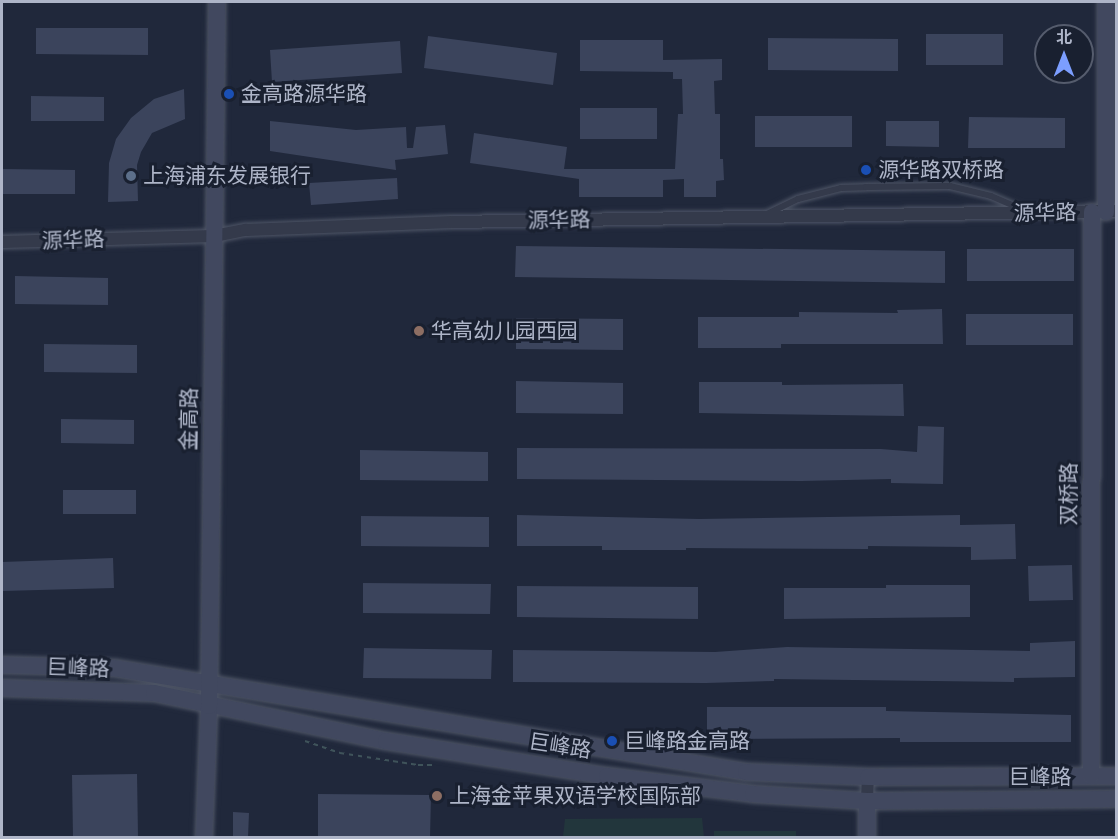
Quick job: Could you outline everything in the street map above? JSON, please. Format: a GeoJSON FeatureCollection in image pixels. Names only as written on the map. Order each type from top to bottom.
{"type":"FeatureCollection","features":[{"type":"Feature","properties":{"kind":"main road","name":"金高路"},"geometry":{"type":"LineString","coordinates":[[204,837],[209,683],[218,2]]}},
{"type":"Feature","properties":{"kind":"main road","name":"双桥路"},"geometry":{"type":"LineString","coordinates":[[1091,776],[1105,212],[1106,2]]}},
{"type":"Feature","properties":{"kind":"main road","name":"巨峰路"},"geometry":{"type":"LineString","coordinates":[[2,665],[114,668],[746,772],[868,777],[1116,776]]}},
{"type":"Feature","properties":{"kind":"main road","name":"巨峰路"},"geometry":{"type":"LineString","coordinates":[[2,688],[154,693],[386,741],[607,776],[753,794],[867,801],[1116,799]]}},
{"type":"Feature","properties":{"kind":"main road"},"geometry":{"type":"LineString","coordinates":[[867,801],[867,837]]}},
{"type":"Feature","properties":{"kind":"street","name":"源华路"},"geometry":{"type":"LineString","coordinates":[[2,242],[214,236],[246,230],[452,222],[1105,212]]}},
{"type":"Feature","properties":{"kind":"street"},"geometry":{"type":"LineString","coordinates":[[867,801],[868,777]]}},
{"type":"Feature","properties":{"kind":"lane"},"geometry":{"type":"LineString","coordinates":[[759,217],[798,199],[841,188],[866,187],[950,186],[991,196],[1030,213]]}},
{"type":"Feature","properties":{"kind":"shaded area"},"geometry":{"type":"Polygon","coordinates":[[[702,818],[704,837],[563,837],[565,819],[702,818]]]}},
{"type":"Feature","properties":{"kind":"shaded area"},"geometry":{"type":"Polygon","coordinates":[[[714,831],[796,831],[796,837],[714,837],[714,831]]]}},
{"type":"Feature","properties":{"kind":"building"},"geometry":{"type":"Polygon","coordinates":[[[36,28],[148,28],[148,55],[36,54],[36,28]]]}},
{"type":"Feature","properties":{"kind":"building"},"geometry":{"type":"Polygon","coordinates":[[[926,34],[1003,34],[1003,65],[926,65],[926,34]]]}},
{"type":"Feature","properties":{"kind":"building"},"geometry":{"type":"Polygon","coordinates":[[[428,36],[557,53],[553,85],[424,68],[428,36]]]}},
{"type":"Feature","properties":{"kind":"building"},"geometry":{"type":"Polygon","coordinates":[[[768,38],[898,39],[898,71],[768,70],[768,38]]]}},
{"type":"Feature","properties":{"kind":"building"},"geometry":{"type":"Polygon","coordinates":[[[580,40],[663,40],[663,60],[722,59],[722,80],[714,81],[715,114],[720,114],[720,159],[723,159],[724,180],[716,181],[716,197],[684,197],[684,179],[663,180],[663,197],[579,197],[579,179],[470,163],[474,133],[567,147],[564,169],[675,169],[678,114],[683,114],[682,79],[673,79],[673,72],[580,71],[580,40]]]}},
{"type":"Feature","properties":{"kind":"building"},"geometry":{"type":"Polygon","coordinates":[[[400,41],[402,73],[272,82],[270,50],[400,41]]]}},
{"type":"Feature","properties":{"kind":"building"},"geometry":{"type":"Polygon","coordinates":[[[184,89],[185,119],[152,133],[141,152],[137,165],[138,201],[108,202],[109,163],[116,139],[131,118],[154,99],[184,89]]]}},
{"type":"Feature","properties":{"kind":"building"},"geometry":{"type":"Polygon","coordinates":[[[31,96],[104,97],[104,121],[31,121],[31,96]]]}},
{"type":"Feature","properties":{"kind":"building"},"geometry":{"type":"Polygon","coordinates":[[[580,108],[657,108],[657,139],[580,139],[580,108]]]}},
{"type":"Feature","properties":{"kind":"building"},"geometry":{"type":"Polygon","coordinates":[[[755,116],[852,116],[852,147],[755,147],[755,116]]]}},
{"type":"Feature","properties":{"kind":"building"},"geometry":{"type":"Polygon","coordinates":[[[969,117],[1065,118],[1065,148],[968,148],[969,117]]]}},
{"type":"Feature","properties":{"kind":"building"},"geometry":{"type":"Polygon","coordinates":[[[270,121],[356,130],[406,127],[407,148],[413,148],[416,127],[445,125],[448,154],[395,160],[396,170],[270,151],[270,121]]]}},
{"type":"Feature","properties":{"kind":"building"},"geometry":{"type":"Polygon","coordinates":[[[886,121],[939,121],[939,147],[886,146],[886,121]]]}},
{"type":"Feature","properties":{"kind":"building"},"geometry":{"type":"Polygon","coordinates":[[[2,169],[75,170],[75,194],[2,194],[2,169]]]}},
{"type":"Feature","properties":{"kind":"building"},"geometry":{"type":"Polygon","coordinates":[[[397,178],[398,199],[311,205],[309,183],[397,178]]]}},
{"type":"Feature","properties":{"kind":"building"},"geometry":{"type":"Polygon","coordinates":[[[516,246],[945,251],[945,283],[515,277],[516,246]]]}},
{"type":"Feature","properties":{"kind":"building"},"geometry":{"type":"Polygon","coordinates":[[[967,249],[1074,249],[1074,281],[967,281],[967,249]]]}},
{"type":"Feature","properties":{"kind":"building"},"geometry":{"type":"Polygon","coordinates":[[[15,276],[108,278],[108,305],[15,304],[15,276]]]}},
{"type":"Feature","properties":{"kind":"building"},"geometry":{"type":"Polygon","coordinates":[[[942,309],[943,344],[781,344],[781,348],[698,348],[698,317],[799,317],[799,312],[898,313],[897,310],[942,309]]]}},
{"type":"Feature","properties":{"kind":"building"},"geometry":{"type":"Polygon","coordinates":[[[966,314],[1073,314],[1073,345],[966,345],[966,314]]]}},
{"type":"Feature","properties":{"kind":"building"},"geometry":{"type":"Polygon","coordinates":[[[516,318],[623,319],[623,350],[516,349],[516,318]]]}},
{"type":"Feature","properties":{"kind":"building"},"geometry":{"type":"Polygon","coordinates":[[[44,344],[137,345],[137,373],[44,372],[44,344]]]}},
{"type":"Feature","properties":{"kind":"building"},"geometry":{"type":"Polygon","coordinates":[[[516,381],[623,383],[623,414],[516,413],[516,381]]]}},
{"type":"Feature","properties":{"kind":"building"},"geometry":{"type":"Polygon","coordinates":[[[699,382],[782,382],[782,385],[903,384],[904,416],[699,413],[699,382]]]}},
{"type":"Feature","properties":{"kind":"building"},"geometry":{"type":"Polygon","coordinates":[[[61,419],[134,420],[134,444],[61,443],[61,419]]]}},
{"type":"Feature","properties":{"kind":"building"},"geometry":{"type":"Polygon","coordinates":[[[918,426],[944,427],[943,484],[891,483],[891,479],[801,481],[517,479],[517,448],[881,449],[917,452],[918,426]]]}},
{"type":"Feature","properties":{"kind":"building"},"geometry":{"type":"Polygon","coordinates":[[[360,450],[488,452],[488,481],[360,480],[360,450]]]}},
{"type":"Feature","properties":{"kind":"building"},"geometry":{"type":"Polygon","coordinates":[[[63,490],[136,490],[136,514],[63,514],[63,490]]]}},
{"type":"Feature","properties":{"kind":"building"},"geometry":{"type":"Polygon","coordinates":[[[517,515],[699,519],[960,515],[960,525],[1015,524],[1016,559],[971,560],[971,547],[868,546],[868,549],[602,550],[602,546],[517,546],[517,515]]]}},
{"type":"Feature","properties":{"kind":"building"},"geometry":{"type":"Polygon","coordinates":[[[361,516],[489,517],[489,547],[361,546],[361,516]]]}},
{"type":"Feature","properties":{"kind":"building"},"geometry":{"type":"Polygon","coordinates":[[[113,558],[114,588],[2,591],[2,562],[113,558]]]}},
{"type":"Feature","properties":{"kind":"building"},"geometry":{"type":"Polygon","coordinates":[[[1072,565],[1073,600],[1029,601],[1028,566],[1072,565]]]}},
{"type":"Feature","properties":{"kind":"building"},"geometry":{"type":"Polygon","coordinates":[[[363,583],[491,584],[490,614],[363,613],[363,583]]]}},
{"type":"Feature","properties":{"kind":"building"},"geometry":{"type":"Polygon","coordinates":[[[886,585],[970,585],[970,617],[784,619],[784,588],[886,588],[886,585]]]}},
{"type":"Feature","properties":{"kind":"building"},"geometry":{"type":"Polygon","coordinates":[[[517,586],[698,587],[698,619],[517,617],[517,586]]]}},
{"type":"Feature","properties":{"kind":"building"},"geometry":{"type":"Polygon","coordinates":[[[1075,641],[1075,677],[1014,678],[1014,682],[774,679],[774,681],[706,683],[513,682],[513,650],[715,652],[787,647],[1030,651],[1030,643],[1075,641]]]}},
{"type":"Feature","properties":{"kind":"building"},"geometry":{"type":"Polygon","coordinates":[[[364,648],[492,650],[491,679],[363,678],[364,648]]]}},
{"type":"Feature","properties":{"kind":"building"},"geometry":{"type":"Polygon","coordinates":[[[707,707],[886,707],[886,711],[1071,715],[1071,742],[900,742],[900,738],[707,739],[707,707]]]}},
{"type":"Feature","properties":{"kind":"building"},"geometry":{"type":"Polygon","coordinates":[[[137,774],[138,837],[73,837],[72,775],[137,774]]]}},
{"type":"Feature","properties":{"kind":"building"},"geometry":{"type":"Polygon","coordinates":[[[318,794],[431,795],[430,837],[318,837],[318,794]]]}},
{"type":"Feature","properties":{"kind":"building"},"geometry":{"type":"Polygon","coordinates":[[[233,812],[249,813],[248,837],[233,837],[233,812]]]}},
{"type":"Feature","properties":{"kind":"place","name":"金高路源华路"},"geometry":{"type":"Point","coordinates":[229,94]}},
{"type":"Feature","properties":{"kind":"place","name":"源华路双桥路"},"geometry":{"type":"Point","coordinates":[866,170]}},
{"type":"Feature","properties":{"kind":"place","name":"上海浦东发展银行"},"geometry":{"type":"Point","coordinates":[131,176]}},
{"type":"Feature","properties":{"kind":"place","name":"华高幼儿园西园"},"geometry":{"type":"Point","coordinates":[419,331]}},
{"type":"Feature","properties":{"kind":"place","name":"巨峰路金高路"},"geometry":{"type":"Point","coordinates":[612,741]}},
{"type":"Feature","properties":{"kind":"place","name":"上海金苹果双语学校国际部"},"geometry":{"type":"Point","coordinates":[437,796]}}]}
